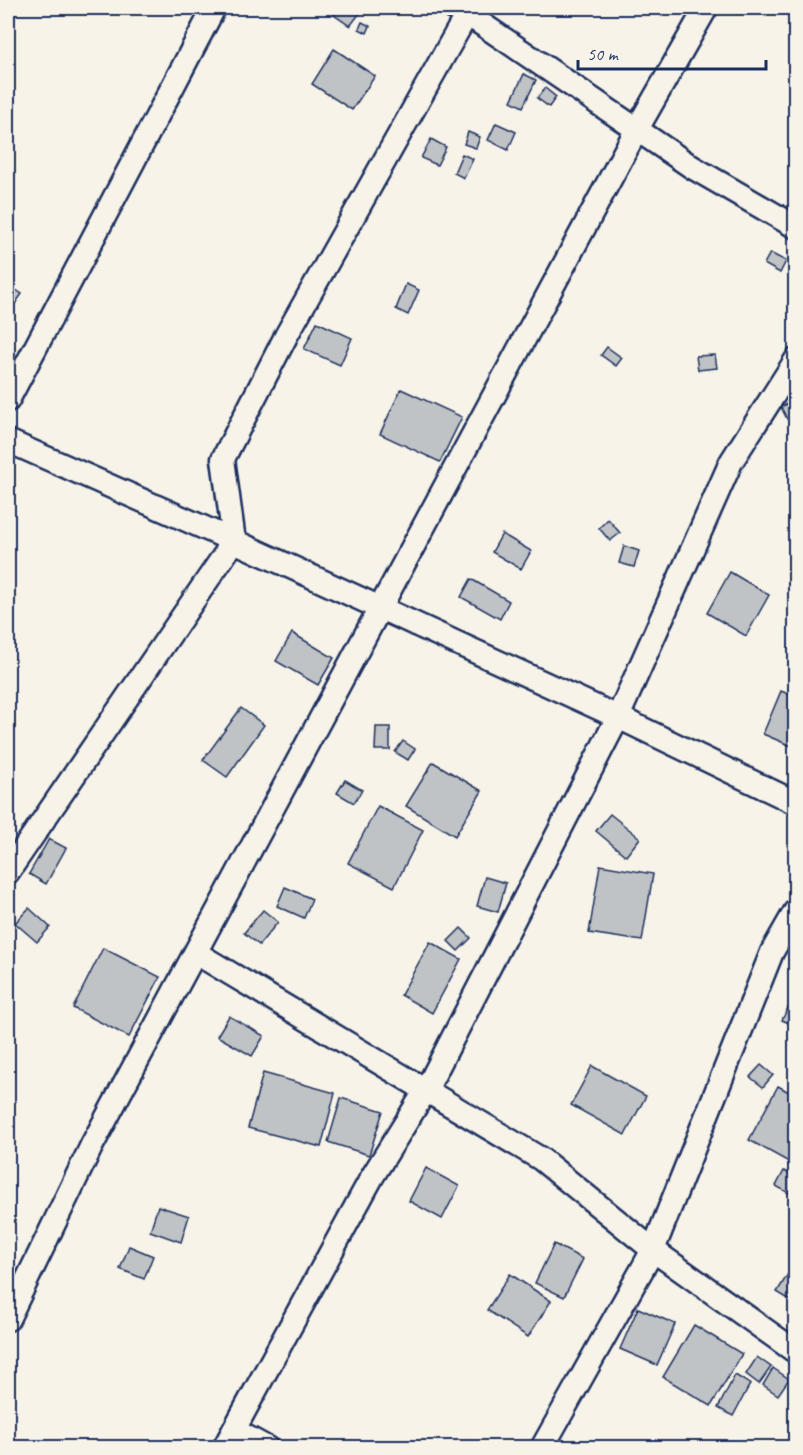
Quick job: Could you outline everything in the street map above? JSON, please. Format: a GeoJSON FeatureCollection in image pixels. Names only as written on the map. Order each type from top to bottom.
{"type":"FeatureCollection","features":[{"type":"Feature","properties":{"kind":"street"},"geometry":{"type":"LineString","coordinates":[[8,400],[214,8]]}},
{"type":"Feature","properties":{"kind":"street"},"geometry":{"type":"LineString","coordinates":[[8,1319],[92,1145],[638,129],[706,8]]}},
{"type":"Feature","properties":{"kind":"street"},"geometry":{"type":"LineString","coordinates":[[8,872],[234,541],[223,459],[286,336],[464,10],[692,167],[795,227]]}},
{"type":"Feature","properties":{"kind":"street"},"geometry":{"type":"LineString","coordinates":[[267,1448],[229,1439],[372,1177],[426,1090],[618,717],[731,462],[795,360]]}},
{"type":"Feature","properties":{"kind":"street"},"geometry":{"type":"LineString","coordinates":[[8,441],[234,541],[380,610],[618,717],[795,803]]}},
{"type":"Feature","properties":{"kind":"street"},"geometry":{"type":"LineString","coordinates":[[542,1448],[653,1250],[772,952],[795,910]]}},
{"type":"Feature","properties":{"kind":"street"},"geometry":{"type":"LineString","coordinates":[[196,953],[541,1158],[653,1250],[795,1352]]}},
{"type":"Feature","properties":{"kind":"building"},"geometry":{"type":"Polygon","coordinates":[[[340,8],[353,8],[360,13],[350,26],[334,15],[340,8]]]}},
{"type":"Feature","properties":{"kind":"building"},"geometry":{"type":"Polygon","coordinates":[[[362,22],[370,26],[367,33],[359,29],[362,22]]]}},
{"type":"Feature","properties":{"kind":"building"},"geometry":{"type":"Polygon","coordinates":[[[334,49],[375,76],[352,110],[312,84],[334,49]]]}},
{"type":"Feature","properties":{"kind":"building"},"geometry":{"type":"Polygon","coordinates":[[[524,74],[536,80],[523,107],[511,101],[524,74]]]}},
{"type":"Feature","properties":{"kind":"building"},"geometry":{"type":"Polygon","coordinates":[[[545,88],[556,97],[549,107],[537,98],[545,88]]]}},
{"type":"Feature","properties":{"kind":"building"},"geometry":{"type":"Polygon","coordinates":[[[496,123],[516,132],[508,150],[488,140],[496,123]]]}},
{"type":"Feature","properties":{"kind":"building"},"geometry":{"type":"Polygon","coordinates":[[[468,132],[480,137],[476,148],[464,144],[468,132]]]}},
{"type":"Feature","properties":{"kind":"building"},"geometry":{"type":"Polygon","coordinates":[[[431,139],[446,147],[437,165],[421,158],[431,139]]]}},
{"type":"Feature","properties":{"kind":"building"},"geometry":{"type":"Polygon","coordinates":[[[462,154],[473,159],[464,178],[454,173],[462,154]]]}},
{"type":"Feature","properties":{"kind":"building"},"geometry":{"type":"Polygon","coordinates":[[[770,253],[786,261],[780,273],[764,264],[770,253]]]}},
{"type":"Feature","properties":{"kind":"building"},"geometry":{"type":"Polygon","coordinates":[[[406,284],[419,290],[408,315],[396,309],[406,284]]]}},
{"type":"Feature","properties":{"kind":"building"},"geometry":{"type":"Polygon","coordinates":[[[10,286],[22,294],[12,308],[8,306],[10,286]]]}},
{"type":"Feature","properties":{"kind":"building"},"geometry":{"type":"Polygon","coordinates":[[[317,322],[352,338],[340,365],[304,349],[317,322]]]}},
{"type":"Feature","properties":{"kind":"building"},"geometry":{"type":"Polygon","coordinates":[[[607,347],[622,358],[616,366],[601,355],[607,347]]]}},
{"type":"Feature","properties":{"kind":"building"},"geometry":{"type":"Polygon","coordinates":[[[715,355],[717,368],[698,370],[696,356],[715,355]]]}},
{"type":"Feature","properties":{"kind":"building"},"geometry":{"type":"Polygon","coordinates":[[[401,389],[462,417],[440,462],[380,434],[401,389]]]}},
{"type":"Feature","properties":{"kind":"building"},"geometry":{"type":"Polygon","coordinates":[[[796,399],[796,414],[787,419],[781,407],[796,399]]]}},
{"type":"Feature","properties":{"kind":"building"},"geometry":{"type":"Polygon","coordinates":[[[608,519],[620,533],[610,541],[599,528],[608,519]]]}},
{"type":"Feature","properties":{"kind":"building"},"geometry":{"type":"Polygon","coordinates":[[[502,534],[531,551],[521,569],[492,552],[502,534]]]}},
{"type":"Feature","properties":{"kind":"building"},"geometry":{"type":"Polygon","coordinates":[[[624,546],[639,551],[634,567],[619,563],[624,546]]]}},
{"type":"Feature","properties":{"kind":"building"},"geometry":{"type":"Polygon","coordinates":[[[730,572],[769,595],[746,636],[707,613],[730,572]]]}},
{"type":"Feature","properties":{"kind":"building"},"geometry":{"type":"Polygon","coordinates":[[[471,579],[509,601],[500,619],[461,597],[471,579]]]}},
{"type":"Feature","properties":{"kind":"building"},"geometry":{"type":"Polygon","coordinates":[[[292,633],[334,658],[318,685],[276,661],[292,633]]]}},
{"type":"Feature","properties":{"kind":"building"},"geometry":{"type":"Polygon","coordinates":[[[781,691],[796,697],[796,748],[763,734],[781,691]]]}},
{"type":"Feature","properties":{"kind":"building"},"geometry":{"type":"Polygon","coordinates":[[[241,708],[264,725],[227,777],[203,760],[241,708]]]}},
{"type":"Feature","properties":{"kind":"building"},"geometry":{"type":"Polygon","coordinates":[[[376,727],[390,727],[390,750],[375,750],[376,727]]]}},
{"type":"Feature","properties":{"kind":"building"},"geometry":{"type":"Polygon","coordinates":[[[403,741],[415,749],[408,760],[395,752],[403,741]]]}},
{"type":"Feature","properties":{"kind":"building"},"geometry":{"type":"Polygon","coordinates":[[[433,762],[482,791],[455,836],[406,806],[433,762]]]}},
{"type":"Feature","properties":{"kind":"building"},"geometry":{"type":"Polygon","coordinates":[[[345,780],[362,790],[354,803],[337,793],[345,780]]]}},
{"type":"Feature","properties":{"kind":"building"},"geometry":{"type":"Polygon","coordinates":[[[378,806],[423,830],[394,887],[348,863],[378,806]]]}},
{"type":"Feature","properties":{"kind":"building"},"geometry":{"type":"Polygon","coordinates":[[[610,814],[640,838],[626,856],[596,831],[610,814]]]}},
{"type":"Feature","properties":{"kind":"building"},"geometry":{"type":"Polygon","coordinates":[[[49,839],[66,848],[46,884],[29,874],[49,839]]]}},
{"type":"Feature","properties":{"kind":"building"},"geometry":{"type":"Polygon","coordinates":[[[600,865],[653,874],[642,941],[589,933],[600,865]]]}},
{"type":"Feature","properties":{"kind":"building"},"geometry":{"type":"Polygon","coordinates":[[[485,877],[506,883],[498,912],[477,906],[485,877]]]}},
{"type":"Feature","properties":{"kind":"building"},"geometry":{"type":"Polygon","coordinates":[[[285,887],[312,899],[304,918],[277,906],[285,887]]]}},
{"type":"Feature","properties":{"kind":"building"},"geometry":{"type":"Polygon","coordinates":[[[29,908],[50,927],[37,942],[15,923],[29,908]]]}},
{"type":"Feature","properties":{"kind":"building"},"geometry":{"type":"Polygon","coordinates":[[[263,910],[278,922],[259,945],[244,933],[263,910]]]}},
{"type":"Feature","properties":{"kind":"building"},"geometry":{"type":"Polygon","coordinates":[[[461,928],[471,938],[458,951],[448,941],[461,928]]]}},
{"type":"Feature","properties":{"kind":"building"},"geometry":{"type":"Polygon","coordinates":[[[430,942],[461,959],[432,1013],[401,995],[430,942]]]}},
{"type":"Feature","properties":{"kind":"building"},"geometry":{"type":"Polygon","coordinates":[[[103,948],[160,977],[129,1037],[73,1008],[103,948]]]}},
{"type":"Feature","properties":{"kind":"building"},"geometry":{"type":"Polygon","coordinates":[[[796,991],[796,1026],[782,1020],[796,991]]]}},
{"type":"Feature","properties":{"kind":"building"},"geometry":{"type":"Polygon","coordinates":[[[229,1016],[264,1036],[252,1056],[217,1036],[229,1016]]]}},
{"type":"Feature","properties":{"kind":"building"},"geometry":{"type":"Polygon","coordinates":[[[761,1065],[773,1075],[763,1087],[750,1077],[761,1065]]]}},
{"type":"Feature","properties":{"kind":"building"},"geometry":{"type":"Polygon","coordinates":[[[592,1066],[646,1096],[625,1135],[571,1105],[592,1066]]]}},
{"type":"Feature","properties":{"kind":"building"},"geometry":{"type":"Polygon","coordinates":[[[263,1073],[335,1093],[321,1147],[248,1128],[263,1073]]]}},
{"type":"Feature","properties":{"kind":"building"},"geometry":{"type":"Polygon","coordinates":[[[778,1086],[796,1096],[796,1166],[749,1140],[778,1086]]]}},
{"type":"Feature","properties":{"kind":"building"},"geometry":{"type":"Polygon","coordinates":[[[341,1098],[383,1111],[369,1155],[328,1142],[341,1098]]]}},
{"type":"Feature","properties":{"kind":"building"},"geometry":{"type":"Polygon","coordinates":[[[426,1168],[459,1186],[442,1219],[409,1201],[426,1168]]]}},
{"type":"Feature","properties":{"kind":"building"},"geometry":{"type":"Polygon","coordinates":[[[784,1171],[796,1177],[796,1197],[776,1186],[784,1171]]]}},
{"type":"Feature","properties":{"kind":"building"},"geometry":{"type":"Polygon","coordinates":[[[158,1206],[189,1216],[181,1242],[150,1231],[158,1206]]]}},
{"type":"Feature","properties":{"kind":"building"},"geometry":{"type":"Polygon","coordinates":[[[554,1244],[583,1259],[564,1297],[535,1283],[554,1244]]]}},
{"type":"Feature","properties":{"kind":"building"},"geometry":{"type":"Polygon","coordinates":[[[129,1246],[153,1256],[144,1279],[120,1269],[129,1246]]]}},
{"type":"Feature","properties":{"kind":"building"},"geometry":{"type":"Polygon","coordinates":[[[510,1274],[551,1301],[528,1337],[487,1310],[510,1274]]]}},
{"type":"Feature","properties":{"kind":"building"},"geometry":{"type":"Polygon","coordinates":[[[788,1274],[796,1279],[795,1303],[777,1292],[788,1274]]]}},
{"type":"Feature","properties":{"kind":"building"},"geometry":{"type":"Polygon","coordinates":[[[638,1308],[675,1324],[657,1365],[620,1349],[638,1308]]]}},
{"type":"Feature","properties":{"kind":"building"},"geometry":{"type":"Polygon","coordinates":[[[694,1325],[742,1354],[711,1406],[663,1377],[694,1325]]]}},
{"type":"Feature","properties":{"kind":"building"},"geometry":{"type":"Polygon","coordinates":[[[757,1357],[771,1367],[759,1384],[746,1374],[757,1357]]]}},
{"type":"Feature","properties":{"kind":"building"},"geometry":{"type":"Polygon","coordinates":[[[773,1368],[789,1379],[778,1395],[763,1385],[773,1368]]]}},
{"type":"Feature","properties":{"kind":"building"},"geometry":{"type":"Polygon","coordinates":[[[735,1375],[750,1384],[733,1416],[718,1408],[735,1375]]]}}]}
